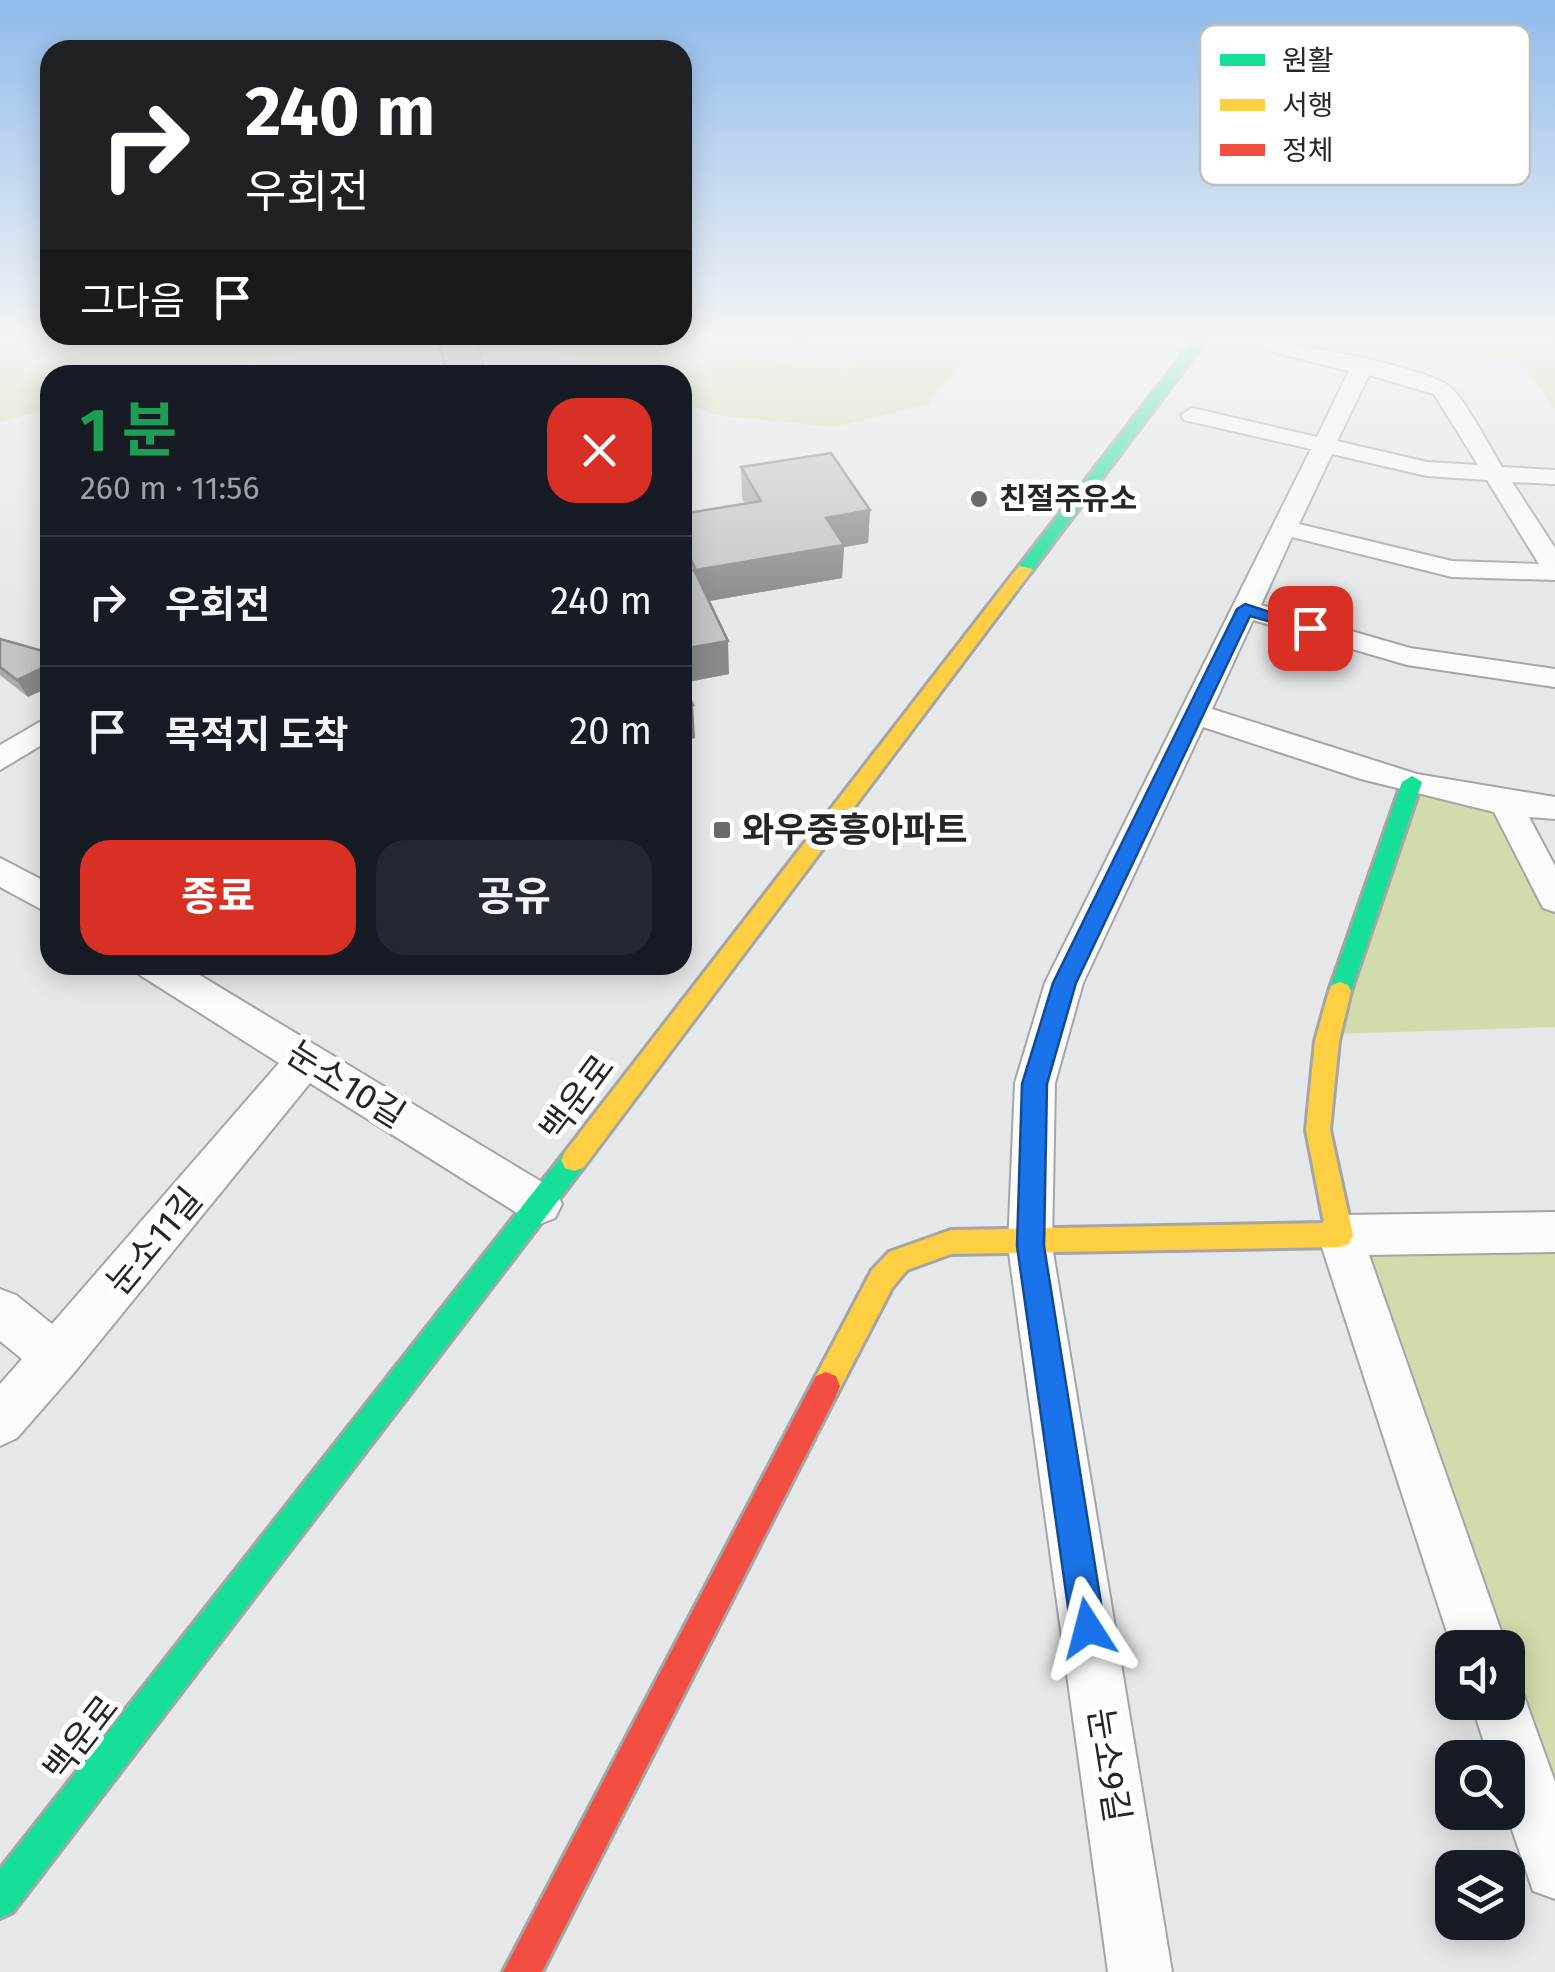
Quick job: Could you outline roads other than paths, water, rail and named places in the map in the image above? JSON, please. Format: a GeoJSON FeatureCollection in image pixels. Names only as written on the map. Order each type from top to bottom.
{"type":"FeatureCollection","features":[{"type":"Feature","properties":{"kind":"main road","name":"백운로"},"geometry":{"type":"LineString","coordinates":[[0,1898],[540,1204],[1134,427]]}},
{"type":"Feature","properties":{"kind":"main road"},"geometry":{"type":"LineString","coordinates":[[522,1972],[882,1280],[898,1260],[951,1242],[1340,1235],[1317,1133],[1324,1063],[1336,1007],[1412,782]]}},
{"type":"Feature","properties":{"kind":"street"},"geometry":{"type":"LineString","coordinates":[[1243,427],[1427,470],[1555,477]]}},
{"type":"Feature","properties":{"kind":"street","name":"눈소9길"},"geometry":{"type":"LineString","coordinates":[[1140,1972],[1030,1241],[1034,1084],[1064,983],[1333,427]]}},
{"type":"Feature","properties":{"kind":"street"},"geometry":{"type":"LineString","coordinates":[[1466,427],[1555,570]]}},
{"type":"Feature","properties":{"kind":"street"},"geometry":{"type":"LineString","coordinates":[[1285,528],[1452,568],[1555,570]]}},
{"type":"Feature","properties":{"kind":"street"},"geometry":{"type":"LineString","coordinates":[[1245,609],[1407,656],[1555,678]]}},
{"type":"Feature","properties":{"kind":"street"},"geometry":{"type":"LineString","coordinates":[[1195,714],[1412,782],[1506,804],[1555,808]]}},
{"type":"Feature","properties":{"kind":"street"},"geometry":{"type":"LineString","coordinates":[[1506,804],[1555,899]]}},
{"type":"Feature","properties":{"kind":"street","name":"눈소10길"},"geometry":{"type":"LineString","coordinates":[[169,975],[540,1204]]}},
{"type":"Feature","properties":{"kind":"street","name":"눈소11길"},"geometry":{"type":"LineString","coordinates":[[0,1421],[306,1059]]}},
{"type":"Feature","properties":{"kind":"street"},"geometry":{"type":"LineString","coordinates":[[1474,1630],[1340,1235],[1555,1232]]}},
{"type":"Feature","properties":{"kind":"street"},"geometry":{"type":"LineString","coordinates":[[0,1310],[56,1357]]}},
{"type":"Feature","properties":{"kind":"street"},"geometry":{"type":"LineString","coordinates":[[1505,1720],[1555,1869]]}},
{"type":"Feature","properties":{"kind":"place","name":"친절주유소"},"geometry":{"type":"Point","coordinates":[979,499]}},
{"type":"Feature","properties":{"kind":"place","name":"와우중흥아파트"},"geometry":{"type":"Point","coordinates":[722,830]}}]}
